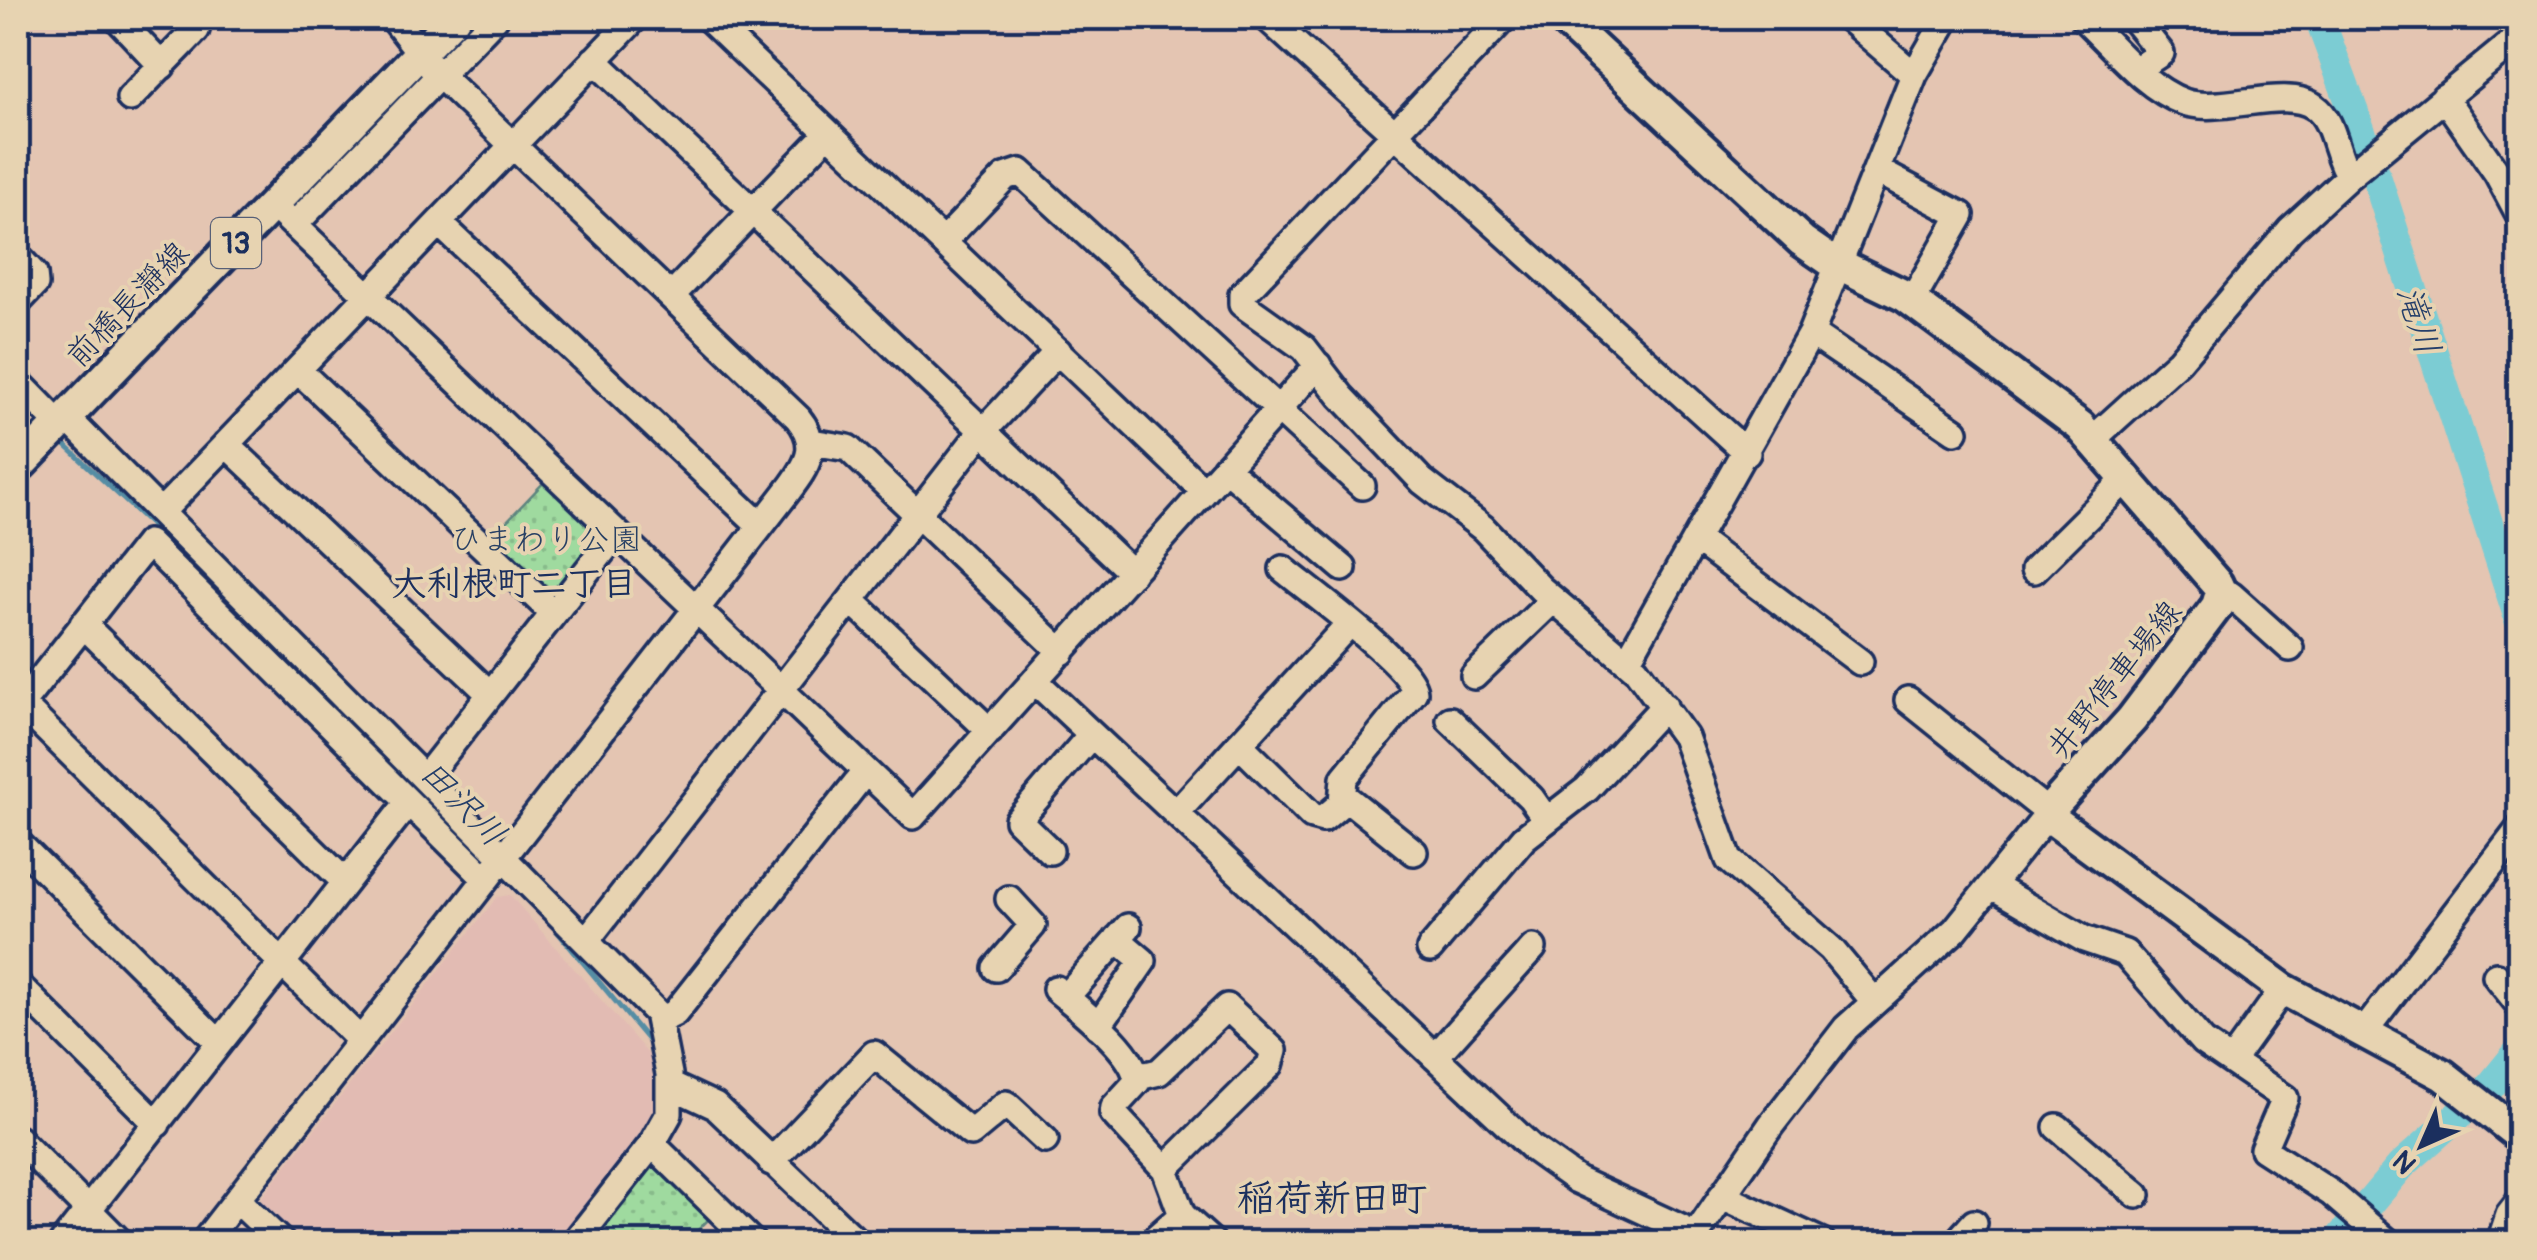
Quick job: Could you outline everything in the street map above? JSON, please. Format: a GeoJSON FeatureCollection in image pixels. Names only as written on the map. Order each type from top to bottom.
{"type":"FeatureCollection","features":[{"type":"Feature","properties":{"kind":"main road","name":"前橋長瀞線"},"geometry":{"type":"LineString","coordinates":[[18,467],[62,420],[283,215],[430,64],[454,18]]}},
{"type":"Feature","properties":{"kind":"main road","name":"井野停車場線"},"geometry":{"type":"LineString","coordinates":[[1562,18],[1802,241],[1912,301],[2094,438],[2221,594],[2217,606],[2132,719],[2048,813]]}},
{"type":"Feature","properties":{"kind":"main road"},"geometry":{"type":"LineString","coordinates":[[2048,813],[2283,989],[2458,1086],[2520,1136]]}},
{"type":"Feature","properties":{"kind":"street"},"geometry":{"type":"LineString","coordinates":[[116,18],[162,66]]}},
{"type":"Feature","properties":{"kind":"street"},"geometry":{"type":"LineString","coordinates":[[130,98],[196,30],[192,18]]}},
{"type":"Feature","properties":{"kind":"street"},"geometry":{"type":"LineString","coordinates":[[204,1242],[803,471],[811,442],[798,418],[430,64],[393,18]]}},
{"type":"Feature","properties":{"kind":"street"},"geometry":{"type":"LineString","coordinates":[[430,64],[495,18]]}},
{"type":"Feature","properties":{"kind":"street"},"geometry":{"type":"LineString","coordinates":[[161,512],[635,18]]}},
{"type":"Feature","properties":{"kind":"street"},"geometry":{"type":"LineString","coordinates":[[708,18],[1204,491]]}},
{"type":"Feature","properties":{"kind":"street"},"geometry":{"type":"LineString","coordinates":[[1267,18],[1748,454]]}},
{"type":"Feature","properties":{"kind":"street"},"geometry":{"type":"LineString","coordinates":[[1504,18],[1242,296],[1244,308],[1294,339],[1341,396],[1422,481],[1483,528],[1553,600],[1627,661],[1686,738],[1729,860],[1831,949],[1874,1001]]}},
{"type":"Feature","properties":{"kind":"street"},"geometry":{"type":"LineString","coordinates":[[1848,18],[1914,75]]}},
{"type":"Feature","properties":{"kind":"street"},"geometry":{"type":"LineString","coordinates":[[1627,661],[1699,541],[1812,333],[1842,266],[1914,75],[1947,18]]}},
{"type":"Feature","properties":{"kind":"street"},"geometry":{"type":"LineString","coordinates":[[2083,18],[2137,69],[2183,102],[2198,105],[2272,100],[2313,105],[2325,119],[2352,174]]}},
{"type":"Feature","properties":{"kind":"street"},"geometry":{"type":"LineString","coordinates":[[2134,18],[2161,53],[2137,69]]}},
{"type":"Feature","properties":{"kind":"street"},"geometry":{"type":"LineString","coordinates":[[2094,438],[2180,360],[2290,230],[2520,36]]}},
{"type":"Feature","properties":{"kind":"street"},"geometry":{"type":"LineString","coordinates":[[594,60],[1132,573]]}},
{"type":"Feature","properties":{"kind":"street"},"geometry":{"type":"LineString","coordinates":[[2444,97],[2497,173],[2520,216]]}},
{"type":"Feature","properties":{"kind":"street"},"geometry":{"type":"LineString","coordinates":[[671,296],[828,133]]}},
{"type":"Feature","properties":{"kind":"street"},"geometry":{"type":"LineString","coordinates":[[1878,170],[1961,215],[1912,301]]}},
{"type":"Feature","properties":{"kind":"street"},"geometry":{"type":"LineString","coordinates":[[944,242],[1005,177],[1020,172],[1362,486]]}},
{"type":"Feature","properties":{"kind":"street"},"geometry":{"type":"LineString","coordinates":[[283,215],[909,814],[917,814],[1318,364]]}},
{"type":"Feature","properties":{"kind":"street"},"geometry":{"type":"LineString","coordinates":[[439,223],[760,525]]}},
{"type":"Feature","properties":{"kind":"street"},"geometry":{"type":"LineString","coordinates":[[18,257],[34,274],[34,284],[18,302]]}},
{"type":"Feature","properties":{"kind":"street"},"geometry":{"type":"LineString","coordinates":[[1812,333],[1955,431]]}},
{"type":"Feature","properties":{"kind":"street"},"geometry":{"type":"LineString","coordinates":[[586,940],[983,430],[1058,351]]}},
{"type":"Feature","properties":{"kind":"street"},"geometry":{"type":"LineString","coordinates":[[298,370],[554,613]]}},
{"type":"Feature","properties":{"kind":"street"},"geometry":{"type":"LineString","coordinates":[[18,382],[161,512],[661,1020],[670,1085],[669,1114],[584,1239]]}},
{"type":"Feature","properties":{"kind":"street"},"geometry":{"type":"LineString","coordinates":[[811,442],[838,443],[848,448],[1062,652]]}},
{"type":"Feature","properties":{"kind":"street"},"geometry":{"type":"LineString","coordinates":[[226,444],[490,694]]}},
{"type":"Feature","properties":{"kind":"street"},"geometry":{"type":"LineString","coordinates":[[1225,468],[1343,568]]}},
{"type":"Feature","properties":{"kind":"street"},"geometry":{"type":"LineString","coordinates":[[2034,570],[2128,477]]}},
{"type":"Feature","properties":{"kind":"street"},"geometry":{"type":"LineString","coordinates":[[425,778],[616,534]]}},
{"type":"Feature","properties":{"kind":"street"},"geometry":{"type":"LineString","coordinates":[[1699,541],[1860,662]]}},
{"type":"Feature","properties":{"kind":"street"},"geometry":{"type":"LineString","coordinates":[[360,1040],[19,706],[148,543],[486,879]]}},
{"type":"Feature","properties":{"kind":"street"},"geometry":{"type":"LineString","coordinates":[[1239,744],[1316,819],[1327,818],[1344,796],[1344,778],[1372,749],[1376,736],[1412,698],[1415,688],[1349,624],[1283,569]]}},
{"type":"Feature","properties":{"kind":"street"},"geometry":{"type":"LineString","coordinates":[[2221,594],[2230,595],[2290,648]]}},
{"type":"Feature","properties":{"kind":"street"},"geometry":{"type":"LineString","coordinates":[[1474,676],[1553,600]]}},
{"type":"Feature","properties":{"kind":"street"},"geometry":{"type":"LineString","coordinates":[[852,601],[990,731]]}},
{"type":"Feature","properties":{"kind":"street"},"geometry":{"type":"LineString","coordinates":[[83,624],[345,882]]}},
{"type":"Feature","properties":{"kind":"street"},"geometry":{"type":"LineString","coordinates":[[1178,811],[1349,624]]}},
{"type":"Feature","properties":{"kind":"street"},"geometry":{"type":"LineString","coordinates":[[276,672],[298,650]]}},
{"type":"Feature","properties":{"kind":"street"},"geometry":{"type":"LineString","coordinates":[[1035,681],[1091,736],[1178,811],[1532,1148],[1577,1180],[1693,1239],[1846,1028],[1938,948],[2048,813],[1908,700]]}},
{"type":"Feature","properties":{"kind":"street"},"geometry":{"type":"LineString","coordinates":[[1430,950],[1545,818],[1587,789],[1664,706]]}},
{"type":"Feature","properties":{"kind":"street"},"geometry":{"type":"LineString","coordinates":[[1450,720],[1531,798],[1545,818]]}},
{"type":"Feature","properties":{"kind":"street"},"geometry":{"type":"LineString","coordinates":[[1050,852],[1018,820],[1091,736]]}},
{"type":"Feature","properties":{"kind":"street"},"geometry":{"type":"LineString","coordinates":[[661,1020],[675,1013],[865,772]]}},
{"type":"Feature","properties":{"kind":"street"},"geometry":{"type":"LineString","coordinates":[[1344,796],[1414,852]]}},
{"type":"Feature","properties":{"kind":"street"},"geometry":{"type":"LineString","coordinates":[[63,1242],[407,804]]}},
{"type":"Feature","properties":{"kind":"street"},"geometry":{"type":"LineString","coordinates":[[2363,1033],[2520,828]]}},
{"type":"Feature","properties":{"kind":"street"},"geometry":{"type":"LineString","coordinates":[[18,843],[220,1043]]}},
{"type":"Feature","properties":{"kind":"street"},"geometry":{"type":"LineString","coordinates":[[1992,886],[2084,940],[2126,952],[2203,1042],[2285,1098],[2263,1149],[2342,1202],[2382,1238]]}},
{"type":"Feature","properties":{"kind":"street"},"geometry":{"type":"LineString","coordinates":[[996,968],[1033,925],[1010,899]]}},
{"type":"Feature","properties":{"kind":"street"},"geometry":{"type":"LineString","coordinates":[[1098,1026],[1143,961],[1123,933],[1061,993],[1098,1026],[1138,1077]]}},
{"type":"Feature","properties":{"kind":"street"},"geometry":{"type":"LineString","coordinates":[[1435,1057],[1533,948]]}},
{"type":"Feature","properties":{"kind":"street"},"geometry":{"type":"LineString","coordinates":[[2496,976],[2520,1006]]}},
{"type":"Feature","properties":{"kind":"street"},"geometry":{"type":"LineString","coordinates":[[18,984],[156,1124]]}},
{"type":"Feature","properties":{"kind":"street"},"geometry":{"type":"LineString","coordinates":[[2233,1059],[2283,989]]}},
{"type":"Feature","properties":{"kind":"street"},"geometry":{"type":"LineString","coordinates":[[1164,1169],[1270,1066],[1274,1051],[1228,1007],[1159,1072],[1138,1077],[1113,1114],[1164,1169],[1182,1215],[1212,1242]]}},
{"type":"Feature","properties":{"kind":"street"},"geometry":{"type":"LineString","coordinates":[[772,1162],[864,1047],[880,1055],[971,1132],[1006,1104],[1045,1140]]}},
{"type":"Feature","properties":{"kind":"street"},"geometry":{"type":"LineString","coordinates":[[670,1085],[715,1106],[818,1200],[857,1242]]}},
{"type":"Feature","properties":{"kind":"street"},"geometry":{"type":"LineString","coordinates":[[2057,1127],[2136,1195]]}},
{"type":"Feature","properties":{"kind":"street"},"geometry":{"type":"LineString","coordinates":[[18,1139],[120,1242]]}},
{"type":"Feature","properties":{"kind":"street"},"geometry":{"type":"LineString","coordinates":[[652,1144],[752,1242]]}},
{"type":"Feature","properties":{"kind":"street"},"geometry":{"type":"LineString","coordinates":[[1722,1196],[1822,1242]]}},
{"type":"Feature","properties":{"kind":"street"},"geometry":{"type":"LineString","coordinates":[[237,1200],[280,1242]]}},
{"type":"Feature","properties":{"kind":"street"},"geometry":{"type":"LineString","coordinates":[[2500,1242],[2520,1201]]}},
{"type":"Feature","properties":{"kind":"street"},"geometry":{"type":"LineString","coordinates":[[1152,1242],[1182,1215]]}},
{"type":"Feature","properties":{"kind":"shaded area"},"geometry":{"type":"Polygon","coordinates":[[[510,895],[651,1057],[656,1102],[649,1122],[556,1242],[293,1242],[263,1212],[261,1198],[497,897],[510,895]]]}},
{"type":"Feature","properties":{"kind":"green space","name":"ひまわり公園"},"geometry":{"type":"Polygon","coordinates":[[[547,479],[599,529],[600,541],[555,598],[488,541],[547,479]]]}},
{"type":"Feature","properties":{"kind":"green space"},"geometry":{"type":"Polygon","coordinates":[[[650,1153],[719,1209],[686,1242],[613,1242],[601,1230],[600,1218],[650,1153]]]}},
{"type":"Feature","properties":{"kind":"waterway","name":"滝川"},"geometry":{"type":"LineString","coordinates":[[2319,18],[2367,148],[2520,622]]}},
{"type":"Feature","properties":{"kind":"waterway","name":"田沢川"},"geometry":{"type":"LineString","coordinates":[[64,444],[164,537],[488,861]]}},
{"type":"Feature","properties":{"kind":"waterway","name":"田沢川"},"geometry":{"type":"LineString","coordinates":[[499,873],[550,923],[651,1044]]}},
{"type":"Feature","properties":{"kind":"waterway","name":"滝川"},"geometry":{"type":"LineString","coordinates":[[2337,1242],[2401,1166],[2489,1088],[2520,1050]]}},
{"type":"Feature","properties":{"kind":"waterway","name":"田沢川"},"geometry":{"type":"LineString","coordinates":[[598,1193],[646,1130]]}},
{"type":"Feature","properties":{"kind":"district","name":"大利根町二丁目"},"geometry":{"type":"Point","coordinates":[514,583]}},
{"type":"Feature","properties":{"kind":"district","name":"稲荷新田町"},"geometry":{"type":"Point","coordinates":[1332,1198]}}]}
